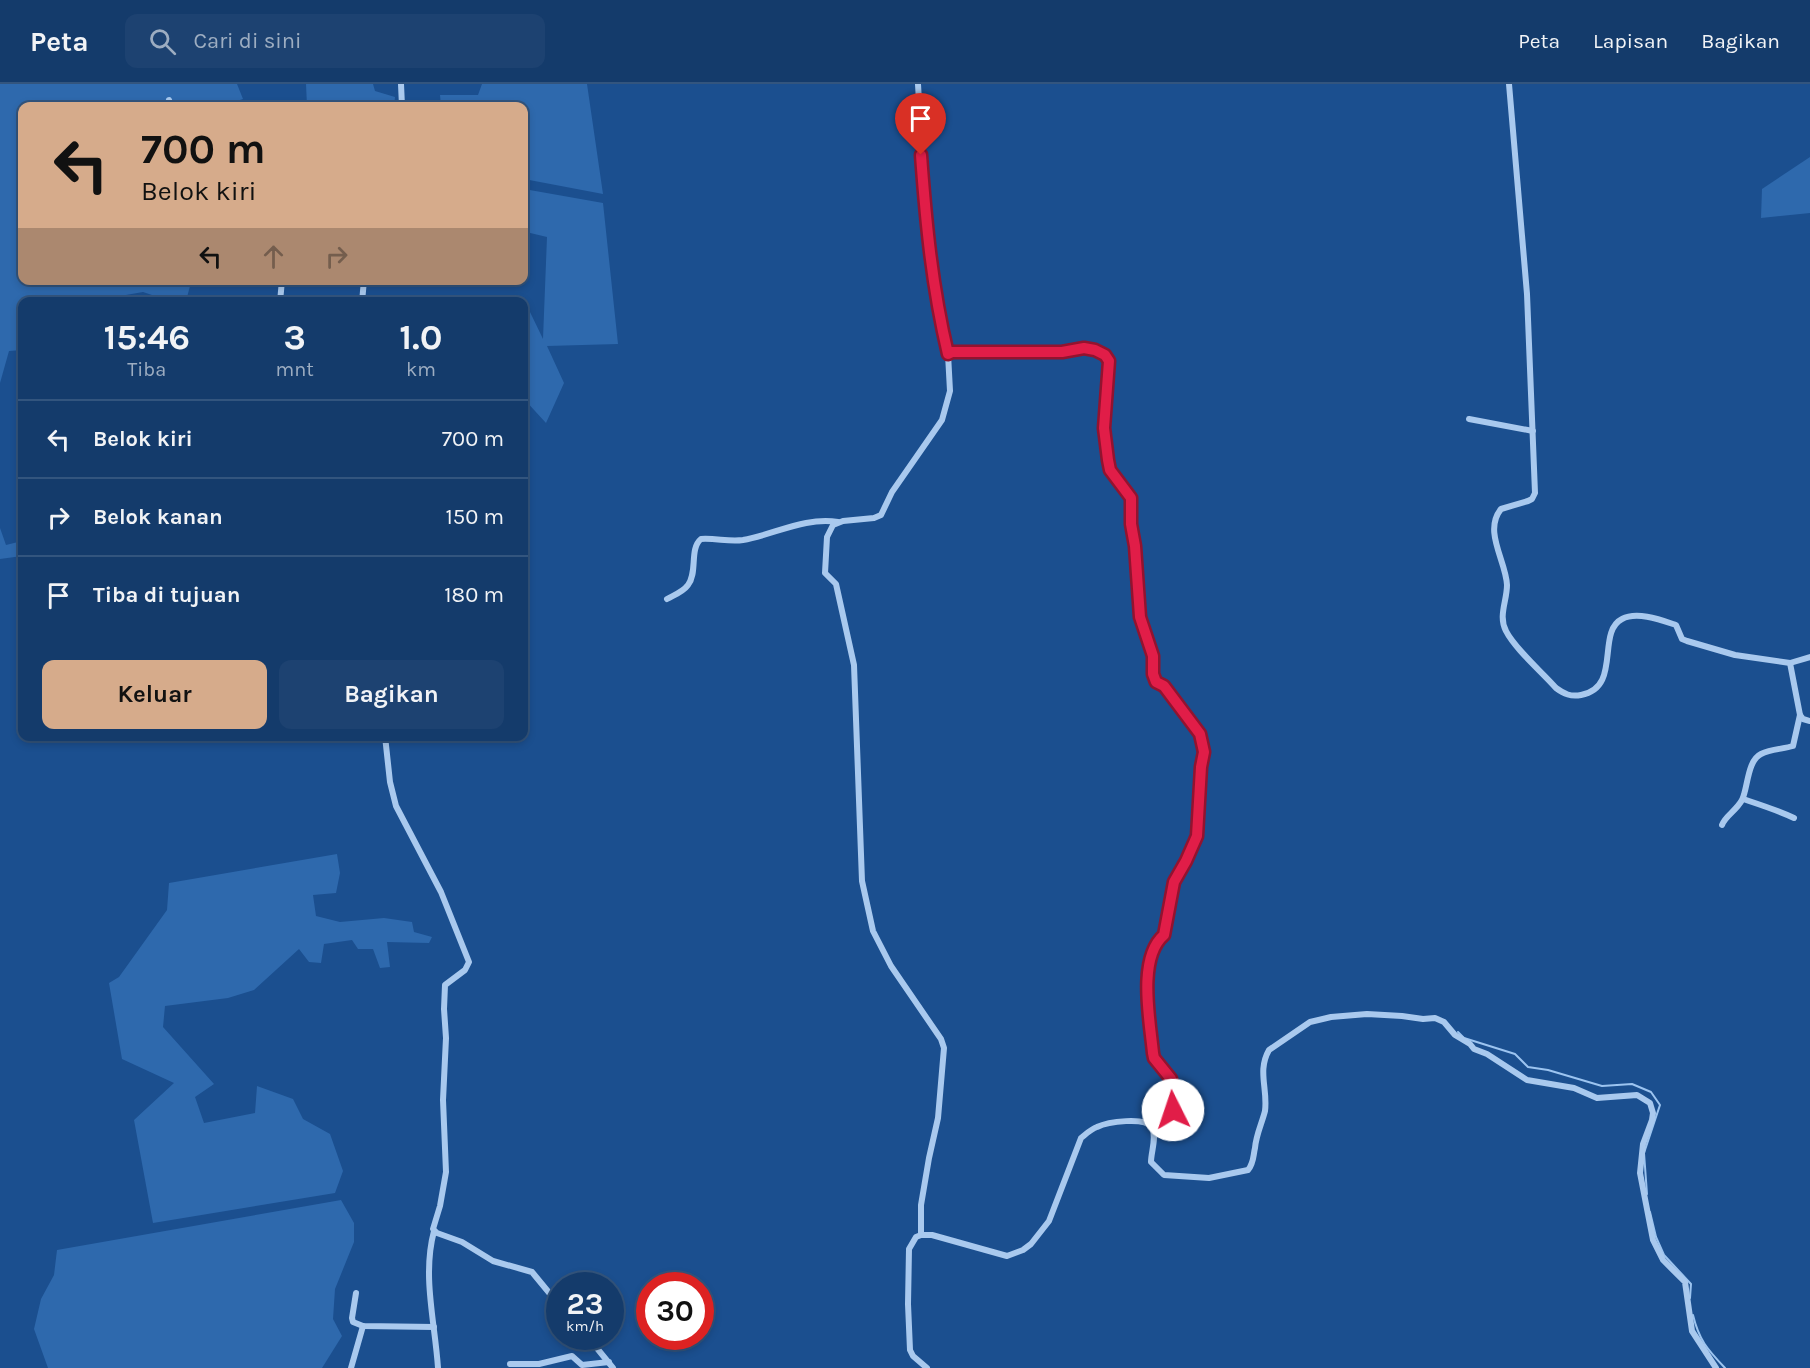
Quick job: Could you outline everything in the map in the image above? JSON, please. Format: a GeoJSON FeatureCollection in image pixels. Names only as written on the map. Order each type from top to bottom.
{"type":"FeatureCollection","features":[{"type":"Feature","properties":{"kind":"street"},"geometry":{"type":"LineString","coordinates":[[400,84],[402,102]]}},
{"type":"Feature","properties":{"kind":"street"},"geometry":{"type":"LineString","coordinates":[[667,599],[690,583],[697,543],[701,539],[735,541],[806,522],[819,520],[838,522],[874,518],[882,513],[892,492],[945,415],[950,391],[948,354],[935,298],[926,222],[918,84]]}},
{"type":"Feature","properties":{"kind":"street"},"geometry":{"type":"LineString","coordinates":[[1509,84],[1525,262],[1534,496],[1528,501],[1501,509],[1496,518],[1495,539],[1507,584],[1503,610],[1504,626],[1510,637],[1556,688],[1562,693],[1576,696],[1587,694],[1600,684],[1605,670],[1611,635],[1616,624],[1621,619],[1629,617],[1643,616],[1676,625],[1682,639],[1759,660],[1790,663],[1810,657]]}},
{"type":"Feature","properties":{"kind":"street"},"geometry":{"type":"LineString","coordinates":[[948,354],[952,352],[1062,352],[1084,348],[1105,355],[1109,361],[1104,428],[1108,460],[1110,470],[1131,498],[1131,524],[1135,546],[1140,617],[1153,656],[1153,674],[1156,682],[1164,686],[1200,734],[1204,752],[1197,836],[1174,882],[1164,935],[1157,941],[1147,975],[1153,1053],[1154,1058],[1169,1075],[1173,1110],[1156,1124],[1151,1162],[1164,1175],[1209,1178],[1248,1170],[1253,1162],[1265,1109],[1262,1074],[1267,1054],[1272,1047],[1313,1021],[1340,1014],[1435,1018],[1444,1022],[1455,1035],[1474,1049],[1487,1054],[1527,1080],[1574,1088],[1596,1098],[1637,1095],[1650,1103],[1653,1113],[1643,1144],[1640,1173],[1653,1240],[1663,1260],[1685,1282],[1692,1331],[1716,1368]]}},
{"type":"Feature","properties":{"kind":"street"},"geometry":{"type":"LineString","coordinates":[[1469,420],[1533,431]]}},
{"type":"Feature","properties":{"kind":"street"},"geometry":{"type":"LineString","coordinates":[[838,522],[828,533],[825,573],[836,584],[854,665],[862,881],[873,931],[891,966],[941,1039],[944,1048],[938,1118],[925,1180],[921,1232],[909,1249],[910,1350],[913,1356],[927,1368]]}},
{"type":"Feature","properties":{"kind":"street"},"geometry":{"type":"LineString","coordinates":[[1722,825],[1725,818],[1736,811],[1743,799],[1753,762],[1760,754],[1793,746],[1800,715],[1790,663]]}},
{"type":"Feature","properties":{"kind":"street"},"geometry":{"type":"LineString","coordinates":[[1800,715],[1810,722]]}},
{"type":"Feature","properties":{"kind":"street"},"geometry":{"type":"LineString","coordinates":[[386,741],[390,782],[396,806],[441,892],[469,962],[465,970],[445,985],[446,1172],[440,1206],[434,1222],[428,1279],[438,1368]]}},
{"type":"Feature","properties":{"kind":"street"},"geometry":{"type":"LineString","coordinates":[[1743,799],[1763,807],[1774,808],[1794,818]]}},
{"type":"Feature","properties":{"kind":"street"},"geometry":{"type":"LineString","coordinates":[[921,1232],[1001,1255],[1023,1251],[1046,1226],[1081,1138],[1091,1130],[1106,1124],[1128,1121],[1156,1124]]}},
{"type":"Feature","properties":{"kind":"street"},"geometry":{"type":"LineString","coordinates":[[434,1231],[462,1242],[493,1262],[532,1272],[546,1289]]}},
{"type":"Feature","properties":{"kind":"street"},"geometry":{"type":"LineString","coordinates":[[356,1293],[353,1322],[363,1326],[434,1327]]}},
{"type":"Feature","properties":{"kind":"street"},"geometry":{"type":"LineString","coordinates":[[351,1368],[363,1326]]}},
{"type":"Feature","properties":{"kind":"street"},"geometry":{"type":"LineString","coordinates":[[598,1350],[611,1365]]}},
{"type":"Feature","properties":{"kind":"street"},"geometry":{"type":"LineString","coordinates":[[510,1364],[539,1364],[572,1356],[582,1365],[611,1365]]}},
{"type":"Feature","properties":{"kind":"shaded area"},"geometry":{"type":"Polygon","coordinates":[[[0,84],[237,84],[243,99],[234,102],[18,102],[18,285],[190,286],[187,297],[158,297],[143,292],[118,297],[18,297],[18,350],[9,351],[0,383],[0,84]]]}},
{"type":"Feature","properties":{"kind":"shaded area"},"geometry":{"type":"Polygon","coordinates":[[[306,84],[373,84],[375,91],[395,97],[394,102],[307,102],[306,84]]]}},
{"type":"Feature","properties":{"kind":"shaded area"},"geometry":{"type":"Polygon","coordinates":[[[482,84],[587,84],[603,194],[528,180],[528,102],[441,102],[440,95],[478,95],[482,84]]]}},
{"type":"Feature","properties":{"kind":"shaded area"},"geometry":{"type":"Polygon","coordinates":[[[1810,157],[1810,213],[1761,218],[1762,189],[1810,157]]]}},
{"type":"Feature","properties":{"kind":"shaded area"},"geometry":{"type":"Polygon","coordinates":[[[528,190],[603,203],[618,344],[547,346],[564,383],[546,423],[528,403],[528,314],[530,312],[543,339],[547,237],[528,232],[530,214],[528,213],[528,190]]]}},
{"type":"Feature","properties":{"kind":"shaded area"},"geometry":{"type":"Polygon","coordinates":[[[0,528],[6,545],[18,542],[18,557],[0,559],[0,528]]]}},
{"type":"Feature","properties":{"kind":"shaded area"},"geometry":{"type":"Polygon","coordinates":[[[337,854],[340,873],[336,893],[313,895],[316,916],[340,922],[384,918],[412,922],[414,932],[432,937],[429,943],[387,942],[390,967],[380,968],[373,949],[358,949],[352,940],[324,944],[321,963],[309,962],[299,949],[254,990],[228,998],[165,1006],[163,1027],[214,1084],[195,1097],[204,1123],[255,1113],[257,1086],[293,1099],[303,1119],[330,1134],[343,1171],[335,1193],[153,1223],[134,1120],[174,1083],[122,1059],[109,983],[119,977],[167,910],[169,883],[337,854]]]}},
{"type":"Feature","properties":{"kind":"shaded area"},"geometry":{"type":"Polygon","coordinates":[[[341,1200],[354,1223],[354,1242],[335,1289],[333,1319],[342,1336],[322,1368],[48,1368],[34,1329],[41,1299],[54,1275],[57,1250],[341,1200]]]}},
{"type":"Feature","properties":{"kind":"waterway"},"geometry":{"type":"LineString","coordinates":[[1458,1032],[1464,1038],[1515,1054],[1528,1067],[1548,1070],[1602,1086],[1632,1084],[1651,1092],[1660,1105],[1644,1153],[1647,1194]]}},
{"type":"Feature","properties":{"kind":"waterway"},"geometry":{"type":"LineString","coordinates":[[1650,1212],[1656,1237],[1664,1255],[1691,1284],[1690,1298]]}},
{"type":"Feature","properties":{"kind":"waterway"},"geometry":{"type":"LineString","coordinates":[[1693,1315],[1705,1344],[1725,1368]]}},
{"type":"Feature","properties":{"kind":"route"},"geometry":{"type":"LineString","coordinates":[[921,155],[935,298],[948,354],[952,352],[1030,350],[1062,352],[1084,348],[1105,355],[1109,361],[1104,428],[1108,460],[1110,470],[1131,498],[1131,524],[1134,534],[1140,617],[1153,656],[1153,674],[1156,682],[1164,686],[1191,720],[1200,734],[1204,752],[1197,836],[1174,882],[1164,935],[1157,941],[1147,975],[1153,1053],[1154,1058],[1171,1079],[1173,1110]]}}]}
